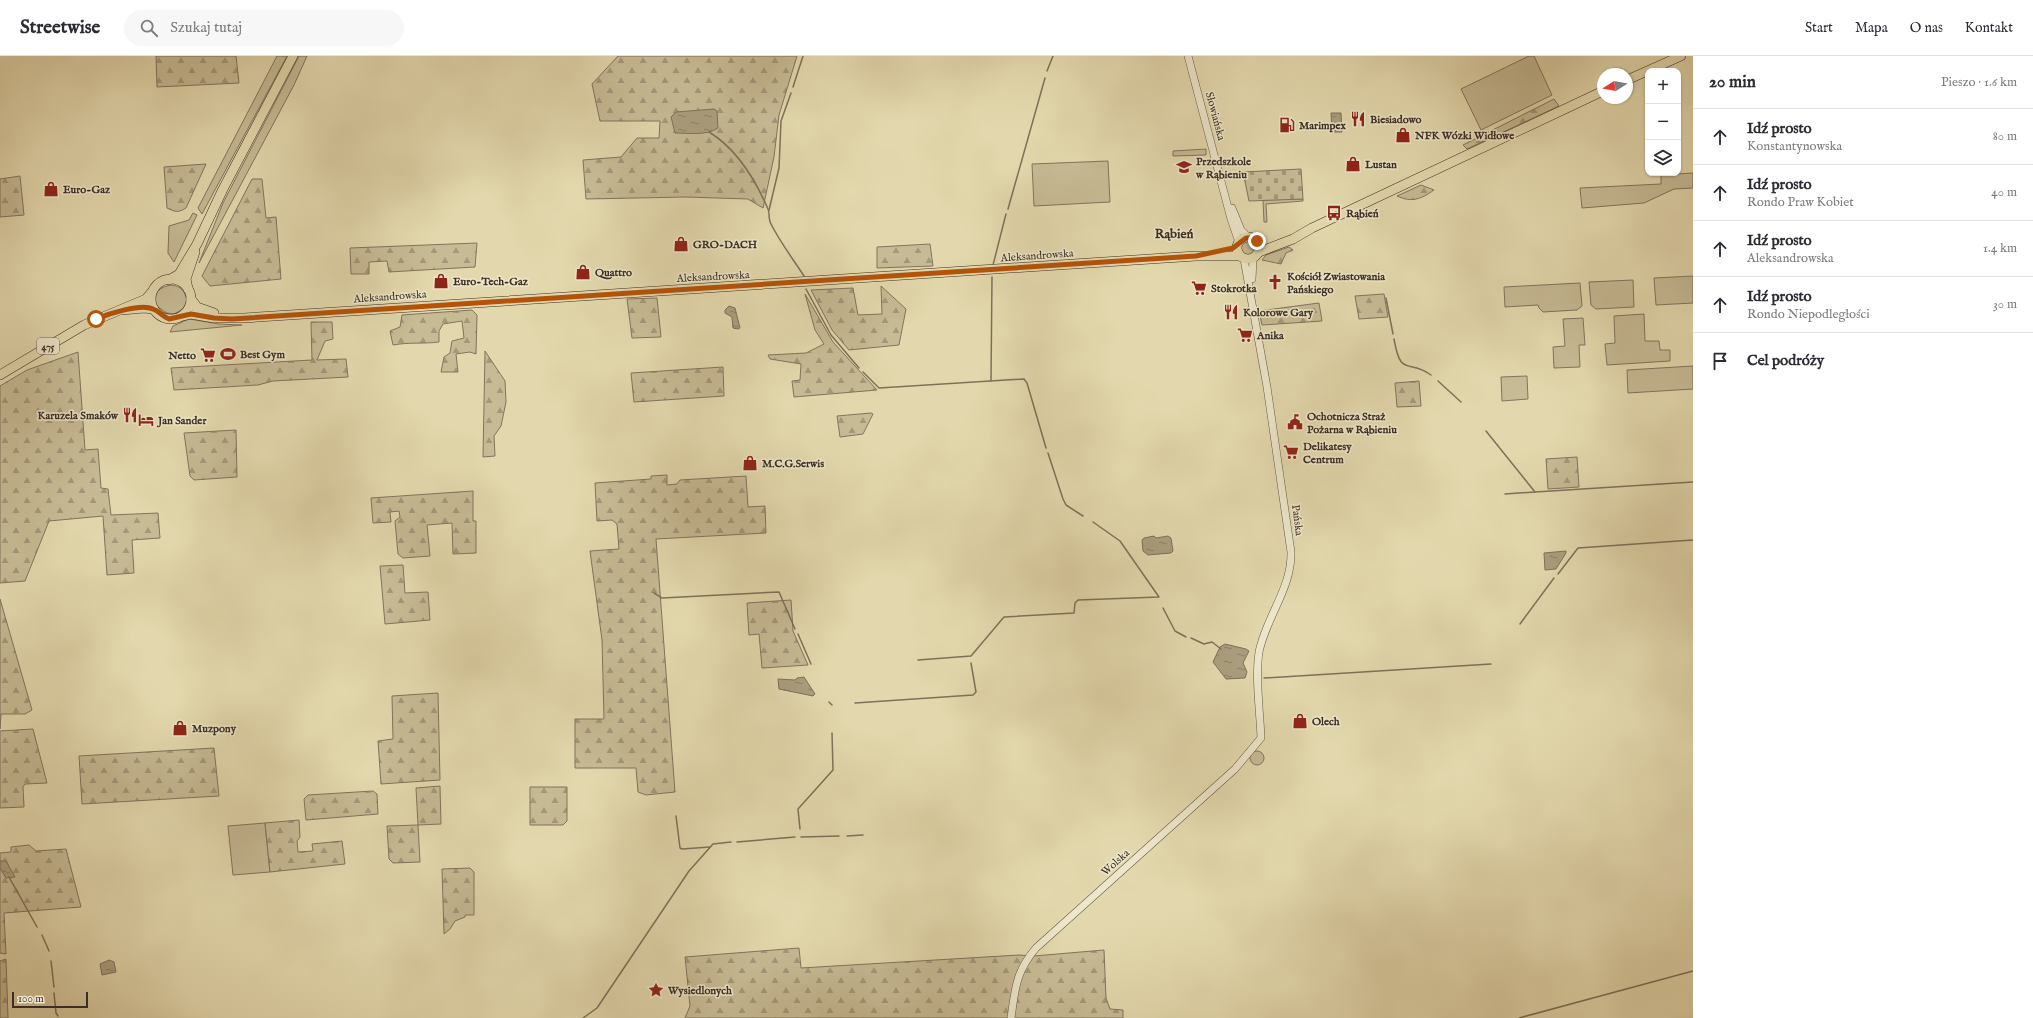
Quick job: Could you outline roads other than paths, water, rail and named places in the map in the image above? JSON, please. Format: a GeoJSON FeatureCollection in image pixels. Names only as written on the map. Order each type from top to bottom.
{"type":"FeatureCollection","features":[{"type":"Feature","properties":{"kind":"main road"},"geometry":{"type":"LineString","coordinates":[[168,280],[179,274],[197,244],[231,172],[293,56]]}},
{"type":"Feature","properties":{"kind":"main road"},"geometry":{"type":"LineString","coordinates":[[1633,77],[1681,56]]}},
{"type":"Feature","properties":{"kind":"main road"},"geometry":{"type":"LineString","coordinates":[[1664,68],[1688,56]]}},
{"type":"Feature","properties":{"kind":"main road"},"geometry":{"type":"LineString","coordinates":[[1633,83],[1645,77]]}},
{"type":"Feature","properties":{"kind":"main road","name":"475"},"geometry":{"type":"LineString","coordinates":[[1251,254],[1293,238],[1597,94]]}},
{"type":"Feature","properties":{"kind":"main road","name":"475"},"geometry":{"type":"LineString","coordinates":[[1497,142],[1535,128],[1597,100]]}},
{"type":"Feature","properties":{"kind":"main road"},"geometry":{"type":"LineString","coordinates":[[1248,237],[1253,238],[1251,254]]}},
{"type":"Feature","properties":{"kind":"main road","name":"475"},"geometry":{"type":"LineString","coordinates":[[1238,244],[1248,237]]}},
{"type":"Feature","properties":{"kind":"main road"},"geometry":{"type":"LineString","coordinates":[[182,316],[189,309],[191,299],[186,279],[197,244]]}},
{"type":"Feature","properties":{"kind":"main road"},"geometry":{"type":"LineString","coordinates":[[1238,244],[1251,254]]}},
{"type":"Feature","properties":{"kind":"main road","name":"Aleksandrowska"},"geometry":{"type":"LineString","coordinates":[[1196,256],[1238,244]]}},
{"type":"Feature","properties":{"kind":"main road","name":"Aleksandrowska"},"geometry":{"type":"LineString","coordinates":[[182,316],[191,314],[232,319],[1196,256],[1251,254]]}},
{"type":"Feature","properties":{"kind":"main road"},"geometry":{"type":"LineString","coordinates":[[168,280],[181,283],[188,289]]}},
{"type":"Feature","properties":{"kind":"main road","name":"475"},"geometry":{"type":"LineString","coordinates":[[0,375],[74,330],[146,299],[157,285],[168,280]]}},
{"type":"Feature","properties":{"kind":"main road"},"geometry":{"type":"LineString","coordinates":[[151,293],[154,309]]}},
{"type":"Feature","properties":{"kind":"main road","name":"Aleksandrowska"},"geometry":{"type":"LineString","coordinates":[[191,299],[200,309],[232,319]]}},
{"type":"Feature","properties":{"kind":"main road","name":"475"},"geometry":{"type":"LineString","coordinates":[[118,310],[144,308],[154,309],[169,319],[182,316]]}},
{"type":"Feature","properties":{"kind":"street","name":"Słowiańska"},"geometry":{"type":"LineString","coordinates":[[1188,56],[1238,244]]}},
{"type":"Feature","properties":{"kind":"street","name":"Słowiańska"},"geometry":{"type":"LineString","coordinates":[[1222,181],[1241,230],[1248,237]]}},
{"type":"Feature","properties":{"kind":"street","name":"Pańska"},"geometry":{"type":"LineString","coordinates":[[1251,254],[1253,301],[1276,447],[1291,560],[1285,585],[1266,630],[1259,652],[1258,668],[1261,738]]}},
{"type":"Feature","properties":{"kind":"street","name":"Wolska"},"geometry":{"type":"LineString","coordinates":[[1011,1018],[1015,987],[1024,963],[1036,948],[1235,769],[1261,738]]}},
{"type":"Feature","properties":{"kind":"water"},"geometry":{"type":"Polygon","coordinates":[[[714,109],[717,111],[718,128],[714,131],[691,134],[675,133],[671,117],[676,112],[714,109]]]}},
{"type":"Feature","properties":{"kind":"water"},"geometry":{"type":"Polygon","coordinates":[[[1331,113],[1341,113],[1342,132],[1332,132],[1331,113]]]}},
{"type":"Feature","properties":{"kind":"water"},"geometry":{"type":"Polygon","coordinates":[[[729,306],[735,308],[740,328],[738,329],[733,328],[732,317],[725,313],[725,310],[729,306]]]}},
{"type":"Feature","properties":{"kind":"water"},"geometry":{"type":"Polygon","coordinates":[[[1154,536],[1156,538],[1168,536],[1171,538],[1173,551],[1171,553],[1148,555],[1143,551],[1142,540],[1144,538],[1154,536]]]}},
{"type":"Feature","properties":{"kind":"water"},"geometry":{"type":"Polygon","coordinates":[[[1566,551],[1556,569],[1545,570],[1544,553],[1566,551]]]}},
{"type":"Feature","properties":{"kind":"water"},"geometry":{"type":"Polygon","coordinates":[[[1225,644],[1249,651],[1243,663],[1247,672],[1245,678],[1226,679],[1213,662],[1220,647],[1225,644]]]}},
{"type":"Feature","properties":{"kind":"water"},"geometry":{"type":"Polygon","coordinates":[[[804,677],[815,694],[813,696],[779,689],[778,679],[795,680],[797,678],[804,677]]]}},
{"type":"Feature","properties":{"kind":"water"},"geometry":{"type":"Polygon","coordinates":[[[0,861],[6,861],[15,877],[6,878],[0,868],[0,861]]]}},
{"type":"Feature","properties":{"kind":"water"},"geometry":{"type":"Polygon","coordinates":[[[109,960],[114,962],[116,972],[102,975],[100,964],[109,960]]]}},
{"type":"Feature","properties":{"kind":"waterway"},"geometry":{"type":"LineString","coordinates":[[793,87],[803,56]]}},
{"type":"Feature","properties":{"kind":"waterway"},"geometry":{"type":"LineString","coordinates":[[1047,71],[1053,56]]}},
{"type":"Feature","properties":{"kind":"waterway"},"geometry":{"type":"LineString","coordinates":[[1008,209],[1045,78]]}},
{"type":"Feature","properties":{"kind":"waterway"},"geometry":{"type":"LineString","coordinates":[[769,210],[779,168],[781,121],[791,93]]}},
{"type":"Feature","properties":{"kind":"waterway"},"geometry":{"type":"LineString","coordinates":[[709,132],[737,156],[751,176],[768,209],[770,222],[782,244],[804,276]]}},
{"type":"Feature","properties":{"kind":"waterway"},"geometry":{"type":"LineString","coordinates":[[993,265],[1006,214]]}},
{"type":"Feature","properties":{"kind":"waterway"},"geometry":{"type":"LineString","coordinates":[[991,381],[992,277]]}},
{"type":"Feature","properties":{"kind":"waterway"},"geometry":{"type":"LineString","coordinates":[[806,289],[831,335],[859,368]]}},
{"type":"Feature","properties":{"kind":"waterway"},"geometry":{"type":"LineString","coordinates":[[1386,298],[1393,334]]}},
{"type":"Feature","properties":{"kind":"waterway"},"geometry":{"type":"LineString","coordinates":[[1394,339],[1400,359],[1406,366],[1423,370],[1431,375]]}},
{"type":"Feature","properties":{"kind":"waterway"},"geometry":{"type":"LineString","coordinates":[[863,372],[879,388],[1024,379],[1027,383],[1046,448]]}},
{"type":"Feature","properties":{"kind":"waterway"},"geometry":{"type":"LineString","coordinates":[[1438,381],[1461,402]]}},
{"type":"Feature","properties":{"kind":"waterway"},"geometry":{"type":"LineString","coordinates":[[1486,431],[1535,492],[1693,482]]}},
{"type":"Feature","properties":{"kind":"waterway"},"geometry":{"type":"LineString","coordinates":[[1048,453],[1066,505],[1083,516]]}},
{"type":"Feature","properties":{"kind":"waterway"},"geometry":{"type":"LineString","coordinates":[[1505,494],[1535,492]]}},
{"type":"Feature","properties":{"kind":"waterway"},"geometry":{"type":"LineString","coordinates":[[918,660],[971,656],[1004,617],[1074,613],[1075,603],[1078,600],[1159,597],[1120,541],[1093,522]]}},
{"type":"Feature","properties":{"kind":"waterway"},"geometry":{"type":"LineString","coordinates":[[1558,574],[1578,548],[1693,540]]}},
{"type":"Feature","properties":{"kind":"waterway"},"geometry":{"type":"LineString","coordinates":[[1520,624],[1554,578]]}},
{"type":"Feature","properties":{"kind":"waterway"},"geometry":{"type":"LineString","coordinates":[[654,593],[662,598],[779,592],[795,629]]}},
{"type":"Feature","properties":{"kind":"waterway"},"geometry":{"type":"LineString","coordinates":[[1163,608],[1175,631],[1186,637]]}},
{"type":"Feature","properties":{"kind":"waterway"},"geometry":{"type":"LineString","coordinates":[[798,634],[811,664]]}},
{"type":"Feature","properties":{"kind":"waterway"},"geometry":{"type":"LineString","coordinates":[[1191,638],[1204,644],[1212,642],[1221,649]]}},
{"type":"Feature","properties":{"kind":"waterway"},"geometry":{"type":"LineString","coordinates":[[855,703],[973,695],[976,692],[971,663]]}},
{"type":"Feature","properties":{"kind":"waterway"},"geometry":{"type":"LineString","coordinates":[[1264,678],[1491,664]]}},
{"type":"Feature","properties":{"kind":"waterway"},"geometry":{"type":"LineString","coordinates":[[829,702],[832,705]]}},
{"type":"Feature","properties":{"kind":"waterway"},"geometry":{"type":"LineString","coordinates":[[800,829],[798,809],[833,770],[832,733]]}},
{"type":"Feature","properties":{"kind":"waterway"},"geometry":{"type":"LineString","coordinates":[[676,816],[680,848],[710,847]]}},
{"type":"Feature","properties":{"kind":"waterway"},"geometry":{"type":"LineString","coordinates":[[847,836],[863,835]]}},
{"type":"Feature","properties":{"kind":"waterway"},"geometry":{"type":"LineString","coordinates":[[801,837],[839,836]]}},
{"type":"Feature","properties":{"kind":"waterway"},"geometry":{"type":"LineString","coordinates":[[737,842],[795,837]]}},
{"type":"Feature","properties":{"kind":"waterway"},"geometry":{"type":"LineString","coordinates":[[583,1018],[597,1008],[689,871],[713,844],[731,842]]}},
{"type":"Feature","properties":{"kind":"waterway"},"geometry":{"type":"LineString","coordinates":[[9,877],[37,927]]}},
{"type":"Feature","properties":{"kind":"waterway"},"geometry":{"type":"LineString","coordinates":[[42,935],[49,951]]}},
{"type":"Feature","properties":{"kind":"waterway"},"geometry":{"type":"LineString","coordinates":[[51,961],[54,987]]}},
{"type":"Feature","properties":{"kind":"waterway"},"geometry":{"type":"LineString","coordinates":[[1519,1018],[1693,971]]}},
{"type":"Feature","properties":{"kind":"waterway"},"geometry":{"type":"LineString","coordinates":[[54,993],[56,1013],[58,1016]]}},
{"type":"Feature","properties":{"kind":"place","name":"Biesiadowo"},"geometry":{"type":"Point","coordinates":[1358,119]}},
{"type":"Feature","properties":{"kind":"place","name":"Marimpex"},"geometry":{"type":"Point","coordinates":[1287,125]}},
{"type":"Feature","properties":{"kind":"place","name":"NFK Wózki Widłowe"},"geometry":{"type":"Point","coordinates":[1403,135]}},
{"type":"Feature","properties":{"kind":"place","name":"Lustan"},"geometry":{"type":"Point","coordinates":[1353,164]}},
{"type":"Feature","properties":{"kind":"place","name":"Przedszkole w Rąbieniu"},"geometry":{"type":"Point","coordinates":[1184,167]}},
{"type":"Feature","properties":{"kind":"place","name":"Euro-Gaz"},"geometry":{"type":"Point","coordinates":[51,189]}},
{"type":"Feature","properties":{"kind":"place","name":"Rąbień"},"geometry":{"type":"Point","coordinates":[1334,213]}},
{"type":"Feature","properties":{"kind":"place","name":"GRO-DACH"},"geometry":{"type":"Point","coordinates":[681,244]}},
{"type":"Feature","properties":{"kind":"place","name":"Quattro"},"geometry":{"type":"Point","coordinates":[583,272]}},
{"type":"Feature","properties":{"kind":"place","name":"Euro-Tech-Gaz"},"geometry":{"type":"Point","coordinates":[441,281]}},
{"type":"Feature","properties":{"kind":"place","name":"Kościół Zwiastowania Pańskiego"},"geometry":{"type":"Point","coordinates":[1275,282]}},
{"type":"Feature","properties":{"kind":"place","name":"Stokrotka"},"geometry":{"type":"Point","coordinates":[1199,288]}},
{"type":"Feature","properties":{"kind":"place","name":"Kolorowe Gary"},"geometry":{"type":"Point","coordinates":[1231,312]}},
{"type":"Feature","properties":{"kind":"place","name":"Anika"},"geometry":{"type":"Point","coordinates":[1245,335]}},
{"type":"Feature","properties":{"kind":"place","name":"Best Gym"},"geometry":{"type":"Point","coordinates":[228,354]}},
{"type":"Feature","properties":{"kind":"place","name":"Netto"},"geometry":{"type":"Point","coordinates":[208,355]}},
{"type":"Feature","properties":{"kind":"place","name":"Karuzela Smaków"},"geometry":{"type":"Point","coordinates":[130,415]}},
{"type":"Feature","properties":{"kind":"place","name":"Jan Sander"},"geometry":{"type":"Point","coordinates":[146,420]}},
{"type":"Feature","properties":{"kind":"place","name":"Ochotnicza Straż Pożarna w Rąbieniu"},"geometry":{"type":"Point","coordinates":[1295,422]}},
{"type":"Feature","properties":{"kind":"place","name":"Delikatesy Centrum"},"geometry":{"type":"Point","coordinates":[1291,452]}},
{"type":"Feature","properties":{"kind":"place","name":"M.C.G.Serwis"},"geometry":{"type":"Point","coordinates":[750,463]}},
{"type":"Feature","properties":{"kind":"place","name":"Olech"},"geometry":{"type":"Point","coordinates":[1300,721]}},
{"type":"Feature","properties":{"kind":"place","name":"Muzpony"},"geometry":{"type":"Point","coordinates":[180,728]}},
{"type":"Feature","properties":{"kind":"place","name":"Wysiedlonych"},"geometry":{"type":"Point","coordinates":[656,990]}},
{"type":"Feature","properties":{"kind":"district","name":"Rąbień"},"geometry":{"type":"Point","coordinates":[1174,233]}}]}
